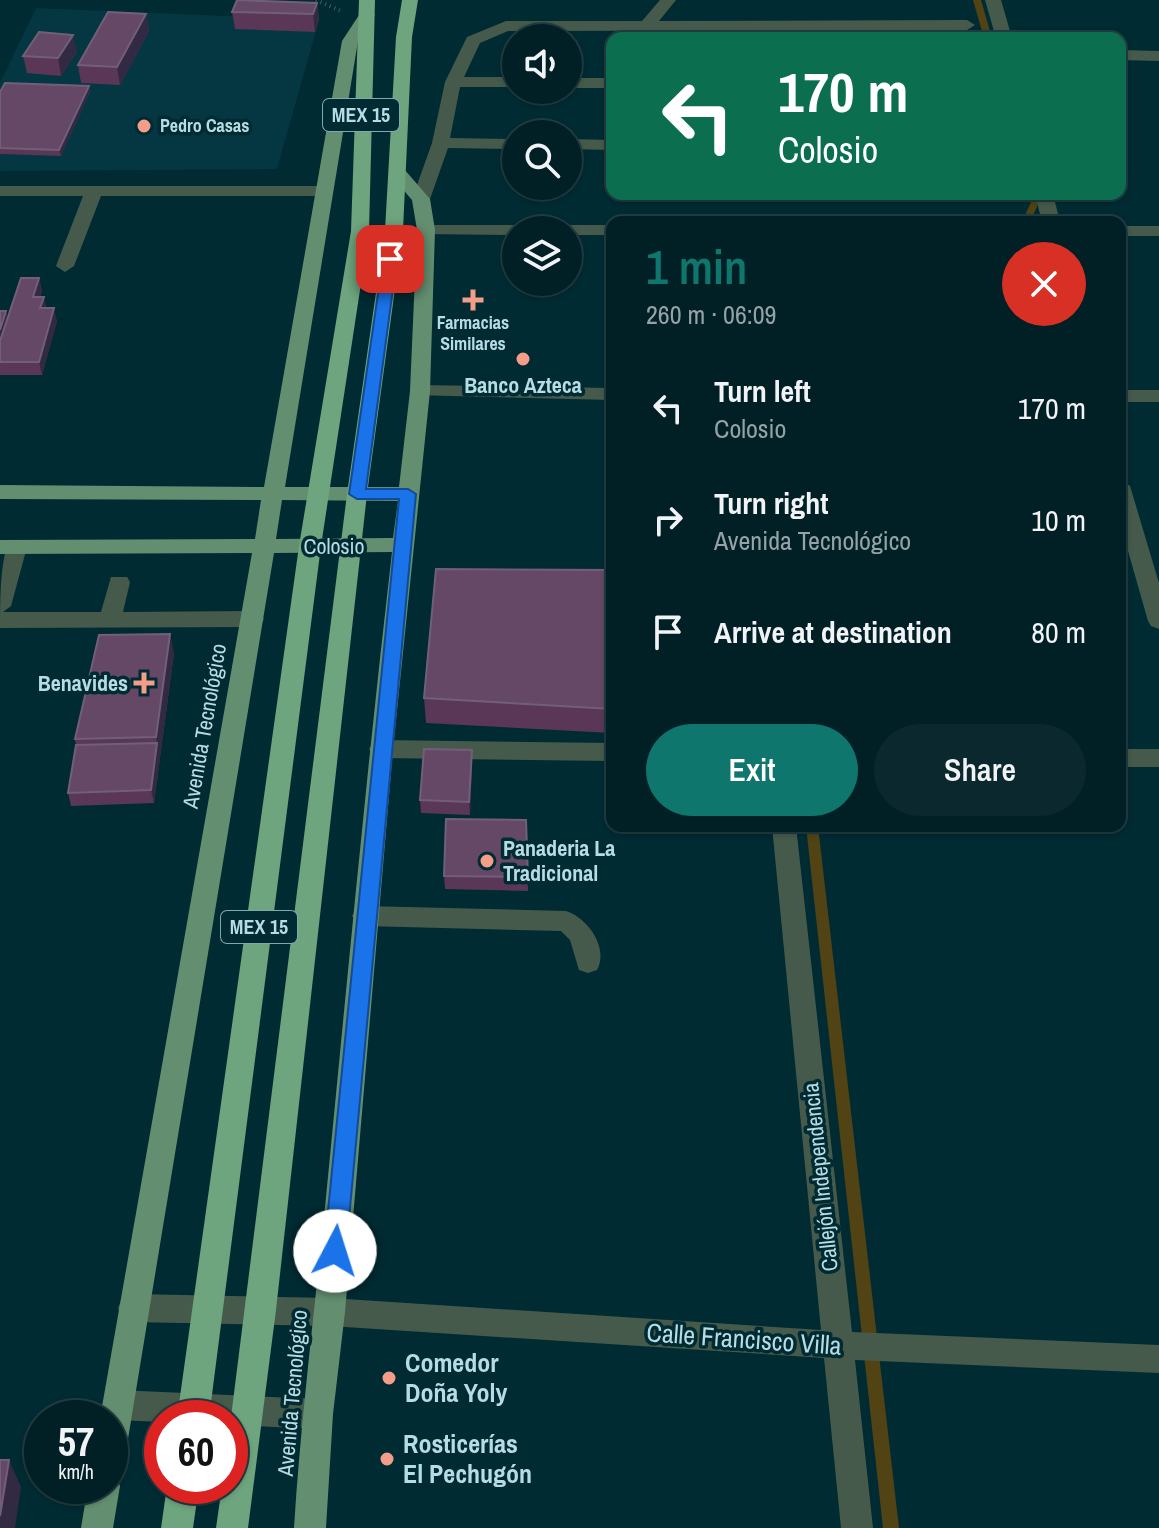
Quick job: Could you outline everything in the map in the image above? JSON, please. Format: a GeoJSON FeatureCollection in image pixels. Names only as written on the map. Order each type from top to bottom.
{"type":"FeatureCollection","features":[{"type":"Feature","properties":{"kind":"highway","name":"Avenida Tecnológico"},"geometry":{"type":"LineString","coordinates":[[248,1404],[357,494],[394,230],[404,37],[410,0]]}},
{"type":"Feature","properties":{"kind":"highway","name":"Avenida Tecnológico"},"geometry":{"type":"LineString","coordinates":[[195,1400],[317,493],[360,231],[367,8]]}},
{"type":"Feature","properties":{"kind":"highway"},"geometry":{"type":"LineString","coordinates":[[177,1528],[180,1504]]}},
{"type":"Feature","properties":{"kind":"highway","name":"Avenida Tecnológico"},"geometry":{"type":"LineString","coordinates":[[232,1528],[235,1504]]}},
{"type":"Feature","properties":{"kind":"main road","name":"Avenida Tecnológico"},"geometry":{"type":"LineString","coordinates":[[119,1400],[350,41],[367,8]]}},
{"type":"Feature","properties":{"kind":"main road"},"geometry":{"type":"LineString","coordinates":[[398,173],[421,199]]}},
{"type":"Feature","properties":{"kind":"main road","name":"Avenida Tecnológico"},"geometry":{"type":"LineString","coordinates":[[310,1528],[317,1414],[330,1312],[381,749],[420,391],[426,230],[421,199]]}},
{"type":"Feature","properties":{"kind":"main road"},"geometry":{"type":"LineString","coordinates":[[0,492],[408,494]]}},
{"type":"Feature","properties":{"kind":"main road","name":"Colosio"},"geometry":{"type":"LineString","coordinates":[[8,547],[402,545]]}},
{"type":"Feature","properties":{"kind":"main road"},"geometry":{"type":"LineString","coordinates":[[97,1528],[101,1504]]}},
{"type":"Feature","properties":{"kind":"street"},"geometry":{"type":"LineString","coordinates":[[648,24],[668,0]]}},
{"type":"Feature","properties":{"kind":"street"},"geometry":{"type":"LineString","coordinates":[[993,0],[1002,32]]}},
{"type":"Feature","properties":{"kind":"street"},"geometry":{"type":"LineString","coordinates":[[421,199],[441,143],[453,82],[473,40],[506,26],[967,25]]}},
{"type":"Feature","properties":{"kind":"street"},"geometry":{"type":"LineString","coordinates":[[1126,55],[1159,56]]}},
{"type":"Feature","properties":{"kind":"street"},"geometry":{"type":"LineString","coordinates":[[453,82],[502,82]]}},
{"type":"Feature","properties":{"kind":"street"},"geometry":{"type":"LineString","coordinates":[[582,83],[606,83]]}},
{"type":"Feature","properties":{"kind":"street"},"geometry":{"type":"LineString","coordinates":[[441,143],[502,144]]}},
{"type":"Feature","properties":{"kind":"street"},"geometry":{"type":"LineString","coordinates":[[582,144],[606,145]]}},
{"type":"Feature","properties":{"kind":"street"},"geometry":{"type":"LineString","coordinates":[[0,191],[324,191]]}},
{"type":"Feature","properties":{"kind":"street"},"geometry":{"type":"LineString","coordinates":[[65,266],[94,191]]}},
{"type":"Feature","properties":{"kind":"street"},"geometry":{"type":"LineString","coordinates":[[426,230],[606,230]]}},
{"type":"Feature","properties":{"kind":"street"},"geometry":{"type":"LineString","coordinates":[[1126,231],[1159,231]]}},
{"type":"Feature","properties":{"kind":"street"},"geometry":{"type":"LineString","coordinates":[[420,391],[606,394]]}},
{"type":"Feature","properties":{"kind":"street"},"geometry":{"type":"LineString","coordinates":[[1126,396],[1159,396]]}},
{"type":"Feature","properties":{"kind":"street"},"geometry":{"type":"LineString","coordinates":[[1126,507],[1159,621]]}},
{"type":"Feature","properties":{"kind":"street"},"geometry":{"type":"LineString","coordinates":[[0,606],[8,547]]}},
{"type":"Feature","properties":{"kind":"street"},"geometry":{"type":"LineString","coordinates":[[111,618],[119,582]]}},
{"type":"Feature","properties":{"kind":"street"},"geometry":{"type":"LineString","coordinates":[[0,620],[253,619]]}},
{"type":"Feature","properties":{"kind":"street"},"geometry":{"type":"LineString","coordinates":[[381,749],[606,752]]}},
{"type":"Feature","properties":{"kind":"street"},"geometry":{"type":"LineString","coordinates":[[1126,758],[1159,758]]}},
{"type":"Feature","properties":{"kind":"street","name":"Callejón Independencia"},"geometry":{"type":"LineString","coordinates":[[785,832],[857,1528]]}},
{"type":"Feature","properties":{"kind":"street"},"geometry":{"type":"LineString","coordinates":[[365,916],[566,921],[577,928],[586,942],[588,963]]}},
{"type":"Feature","properties":{"kind":"street","name":"Calle Francisco Villa"},"geometry":{"type":"LineString","coordinates":[[133,1308],[330,1312],[837,1345],[1159,1359]]}},
{"type":"Feature","properties":{"kind":"street"},"geometry":{"type":"LineString","coordinates":[[248,1411],[317,1414]]}},
{"type":"Feature","properties":{"kind":"shaded area","name":"Pedro Casas"},"geometry":{"type":"Polygon","coordinates":[[[36,8],[319,20],[277,169],[0,171],[0,83],[36,8]]]}},
{"type":"Feature","properties":{"kind":"building"},"geometry":{"type":"Polygon","coordinates":[[[237,0],[317,3],[313,14],[232,12],[237,0]]]}},
{"type":"Feature","properties":{"kind":"building"},"geometry":{"type":"Polygon","coordinates":[[[108,12],[146,14],[117,67],[78,65],[108,12]]]}},
{"type":"Feature","properties":{"kind":"building"},"geometry":{"type":"Polygon","coordinates":[[[39,32],[73,35],[58,58],[23,56],[39,32]]]}},
{"type":"Feature","properties":{"kind":"building"},"geometry":{"type":"Polygon","coordinates":[[[5,83],[89,86],[59,150],[0,148],[0,92],[5,83]]]}},
{"type":"Feature","properties":{"kind":"building"},"geometry":{"type":"Polygon","coordinates":[[[21,278],[39,278],[33,297],[44,297],[40,308],[54,308],[39,362],[0,362],[0,341],[21,278]]]}},
{"type":"Feature","properties":{"kind":"building"},"geometry":{"type":"Polygon","coordinates":[[[0,311],[6,311],[0,330],[0,311]]]}},
{"type":"Feature","properties":{"kind":"building"},"geometry":{"type":"Polygon","coordinates":[[[436,569],[606,570],[606,709],[424,698],[436,569]]]}},
{"type":"Feature","properties":{"kind":"building"},"geometry":{"type":"Polygon","coordinates":[[[170,634],[156,737],[75,739],[99,635],[170,634]]]}},
{"type":"Feature","properties":{"kind":"building"},"geometry":{"type":"Polygon","coordinates":[[[157,743],[151,790],[68,793],[76,745],[157,743]]]}},
{"type":"Feature","properties":{"kind":"building"},"geometry":{"type":"Polygon","coordinates":[[[424,749],[472,750],[469,802],[420,800],[424,749]]]}},
{"type":"Feature","properties":{"kind":"building","name":"Panaderia La Tradicional"},"geometry":{"type":"Polygon","coordinates":[[[446,819],[526,820],[528,877],[444,876],[446,819]]]}},
{"type":"Feature","properties":{"kind":"building"},"geometry":{"type":"Polygon","coordinates":[[[0,1460],[9,1460],[0,1516],[0,1460]]]}},
{"type":"Feature","properties":{"kind":"waterway"},"geometry":{"type":"LineString","coordinates":[[977,0],[986,32]]}},
{"type":"Feature","properties":{"kind":"waterway"},"geometry":{"type":"LineString","coordinates":[[1029,216],[1034,200]]}},
{"type":"Feature","properties":{"kind":"waterway"},"geometry":{"type":"LineString","coordinates":[[813,832],[891,1528]]}},
{"type":"Feature","properties":{"kind":"place","name":"Pedro Casas"},"geometry":{"type":"Point","coordinates":[144,126]}},
{"type":"Feature","properties":{"kind":"place","name":"Farmacias Similares"},"geometry":{"type":"Point","coordinates":[473,300]}},
{"type":"Feature","properties":{"kind":"place","name":"Banco Azteca"},"geometry":{"type":"Point","coordinates":[523,359]}},
{"type":"Feature","properties":{"kind":"place","name":"Benavides"},"geometry":{"type":"Point","coordinates":[144,683]}},
{"type":"Feature","properties":{"kind":"place","name":"Panaderia La Tradicional"},"geometry":{"type":"Point","coordinates":[487,861]}},
{"type":"Feature","properties":{"kind":"place","name":"Comedor Doña Yoly"},"geometry":{"type":"Point","coordinates":[389,1378]}},
{"type":"Feature","properties":{"kind":"place","name":"Rosticerías El Pechugón"},"geometry":{"type":"Point","coordinates":[387,1459]}},
{"type":"Feature","properties":{"kind":"route"},"geometry":{"type":"LineString","coordinates":[[335,1251],[408,494],[357,494],[390,259]]}}]}
